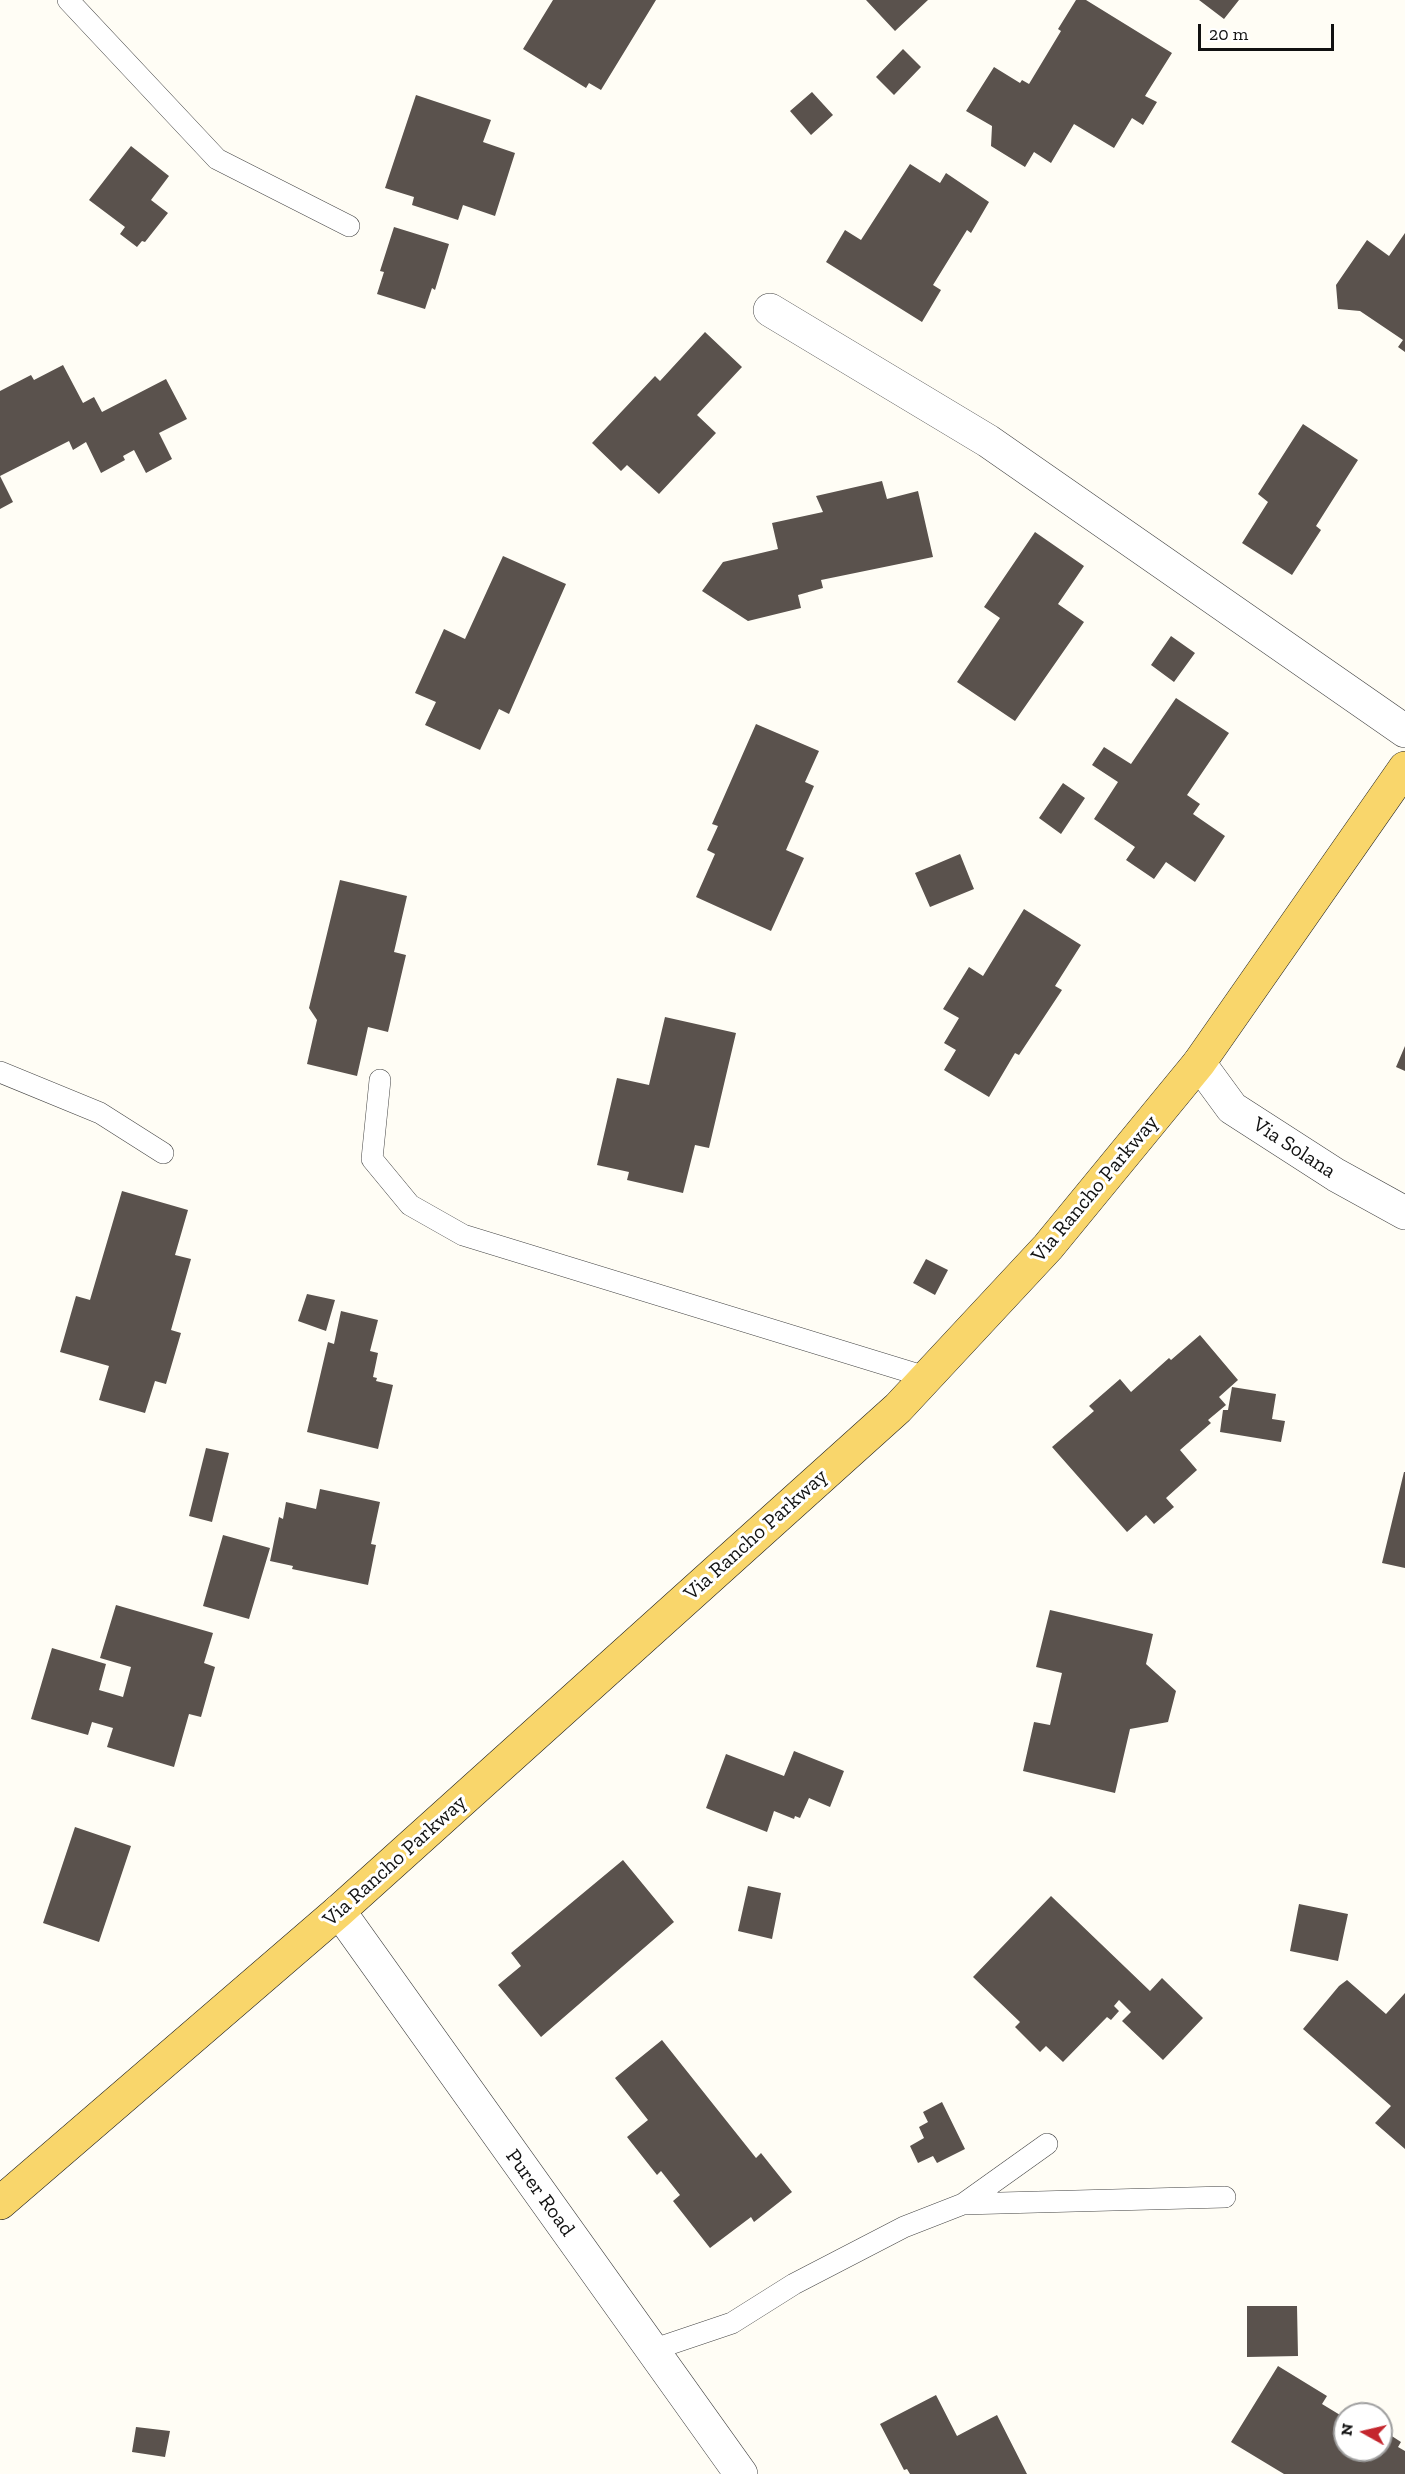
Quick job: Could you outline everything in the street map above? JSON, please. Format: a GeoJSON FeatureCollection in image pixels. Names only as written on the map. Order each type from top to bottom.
{"type":"FeatureCollection","features":[{"type":"Feature","properties":{"kind":"main road","name":"Via Rancho Parkway"},"geometry":{"type":"LineString","coordinates":[[0,2203],[339,1911],[898,1408],[1048,1247],[1199,1063],[1405,768]]}},
{"type":"Feature","properties":{"kind":"street"},"geometry":{"type":"LineString","coordinates":[[770,310],[988,441],[1405,731]]}},
{"type":"Feature","properties":{"kind":"street","name":"Via Solana"},"geometry":{"type":"LineString","coordinates":[[1199,1063],[1232,1107],[1336,1175],[1405,1213]]}},
{"type":"Feature","properties":{"kind":"street","name":"Purer Road"},"geometry":{"type":"LineString","coordinates":[[339,1911],[741,2474]]}},
{"type":"Feature","properties":{"kind":"lane"},"geometry":{"type":"LineString","coordinates":[[68,0],[217,159],[349,226]]}},
{"type":"Feature","properties":{"kind":"lane"},"geometry":{"type":"LineString","coordinates":[[0,1072],[100,1113],[163,1153]]}},
{"type":"Feature","properties":{"kind":"lane"},"geometry":{"type":"LineString","coordinates":[[380,1080],[372,1159],[410,1205],[463,1235],[926,1377]]}},
{"type":"Feature","properties":{"kind":"lane"},"geometry":{"type":"LineString","coordinates":[[652,2350],[732,2323],[794,2284],[894,2232],[963,2204],[1047,2144]]}},
{"type":"Feature","properties":{"kind":"lane"},"geometry":{"type":"LineString","coordinates":[[963,2204],[1225,2197]]}},
{"type":"Feature","properties":{"kind":"building"},"geometry":{"type":"Polygon","coordinates":[[[553,0],[656,0],[601,90],[589,83],[586,88],[523,49],[553,0]]]}},
{"type":"Feature","properties":{"kind":"building"},"geometry":{"type":"Polygon","coordinates":[[[866,0],[928,0],[895,31],[866,0]]]}},
{"type":"Feature","properties":{"kind":"building"},"geometry":{"type":"Polygon","coordinates":[[[1076,0],[1086,0],[1172,53],[1145,96],[1157,102],[1143,125],[1132,118],[1114,148],[1074,124],[1051,163],[1034,152],[1025,167],[991,146],[992,126],[966,111],[994,67],[1020,83],[1022,80],[1029,84],[1061,31],[1058,29],[1076,0]]]}},
{"type":"Feature","properties":{"kind":"building"},"geometry":{"type":"Polygon","coordinates":[[[1199,0],[1239,0],[1224,19],[1199,0]]]}},
{"type":"Feature","properties":{"kind":"building"},"geometry":{"type":"Polygon","coordinates":[[[903,49],[921,67],[894,95],[876,77],[903,49]]]}},
{"type":"Feature","properties":{"kind":"building"},"geometry":{"type":"Polygon","coordinates":[[[812,92],[833,115],[811,135],[790,111],[812,92]]]}},
{"type":"Feature","properties":{"kind":"building"},"geometry":{"type":"Polygon","coordinates":[[[416,95],[491,120],[483,142],[515,153],[495,216],[463,205],[458,220],[412,205],[414,197],[385,188],[416,95]]]}},
{"type":"Feature","properties":{"kind":"building"},"geometry":{"type":"Polygon","coordinates":[[[131,146],[169,176],[151,200],[168,213],[145,242],[142,241],[137,247],[120,234],[125,227],[89,200],[131,146]]]}},
{"type":"Feature","properties":{"kind":"building"},"geometry":{"type":"Polygon","coordinates":[[[910,164],[940,183],[946,173],[989,202],[971,233],[967,230],[933,285],[941,290],[922,322],[826,262],[845,230],[861,240],[910,164]]]}},
{"type":"Feature","properties":{"kind":"building"},"geometry":{"type":"Polygon","coordinates":[[[394,227],[449,244],[435,290],[432,288],[425,309],[377,294],[384,272],[380,271],[394,227]]]}},
{"type":"Feature","properties":{"kind":"building"},"geometry":{"type":"Polygon","coordinates":[[[1405,233],[1405,352],[1398,347],[1403,340],[1360,311],[1338,309],[1336,285],[1367,240],[1389,256],[1405,233]]]}},
{"type":"Feature","properties":{"kind":"building"},"geometry":{"type":"Polygon","coordinates":[[[705,332],[742,367],[697,415],[716,433],[659,494],[627,465],[621,471],[592,443],[655,376],[660,381],[705,332]]]}},
{"type":"Feature","properties":{"kind":"building"},"geometry":{"type":"Polygon","coordinates":[[[63,365],[83,403],[94,397],[102,412],[166,379],[187,419],[159,433],[172,459],[146,473],[134,450],[123,456],[125,460],[101,473],[86,442],[73,450],[69,441],[0,476],[0,391],[31,375],[34,380],[63,365]]]}},
{"type":"Feature","properties":{"kind":"building"},"geometry":{"type":"Polygon","coordinates":[[[1303,424],[1358,460],[1316,526],[1321,530],[1292,575],[1242,543],[1268,502],[1258,494],[1303,424]]]}},
{"type":"Feature","properties":{"kind":"building"},"geometry":{"type":"Polygon","coordinates":[[[0,476],[13,502],[0,509],[0,476]]]}},
{"type":"Feature","properties":{"kind":"building"},"geometry":{"type":"Polygon","coordinates":[[[882,481],[887,499],[918,491],[933,557],[821,580],[823,588],[798,595],[801,608],[748,621],[702,591],[723,562],[778,549],[772,523],[823,512],[816,496],[882,481]]]}},
{"type":"Feature","properties":{"kind":"building"},"geometry":{"type":"Polygon","coordinates":[[[1035,532],[1084,566],[1058,604],[1084,622],[1015,721],[957,682],[1000,618],[984,607],[1035,532]]]}},
{"type":"Feature","properties":{"kind":"building"},"geometry":{"type":"Polygon","coordinates":[[[503,556],[566,584],[509,714],[499,709],[480,750],[425,725],[436,702],[415,693],[444,629],[465,639],[503,556]]]}},
{"type":"Feature","properties":{"kind":"building"},"geometry":{"type":"Polygon","coordinates":[[[1171,636],[1195,653],[1174,682],[1151,665],[1171,636]]]}},
{"type":"Feature","properties":{"kind":"building"},"geometry":{"type":"Polygon","coordinates":[[[1176,698],[1229,733],[1187,795],[1200,804],[1193,814],[1225,836],[1195,882],[1166,862],[1154,879],[1126,860],[1135,847],[1094,819],[1118,782],[1092,765],[1104,747],[1131,764],[1176,698]]]}},
{"type":"Feature","properties":{"kind":"building"},"geometry":{"type":"Polygon","coordinates":[[[756,724],[819,751],[805,782],[814,786],[786,850],[804,858],[771,931],[696,897],[715,854],[707,850],[718,826],[712,824],[756,724]]]}},
{"type":"Feature","properties":{"kind":"building"},"geometry":{"type":"Polygon","coordinates":[[[1063,783],[1085,798],[1061,834],[1039,818],[1063,783]]]}},
{"type":"Feature","properties":{"kind":"building"},"geometry":{"type":"Polygon","coordinates":[[[960,854],[974,889],[930,907],[915,873],[960,854]]]}},
{"type":"Feature","properties":{"kind":"building"},"geometry":{"type":"Polygon","coordinates":[[[340,880],[407,896],[394,952],[406,955],[388,1032],[368,1027],[357,1076],[307,1064],[317,1020],[309,1008],[340,880]]]}},
{"type":"Feature","properties":{"kind":"building"},"geometry":{"type":"Polygon","coordinates":[[[1024,909],[1081,945],[1055,986],[1062,990],[1019,1055],[1015,1053],[989,1097],[944,1070],[956,1050],[944,1043],[959,1018],[943,1009],[969,967],[983,976],[1024,909]]]}},
{"type":"Feature","properties":{"kind":"building"},"geometry":{"type":"Polygon","coordinates":[[[665,1017],[736,1033],[709,1148],[695,1145],[683,1193],[627,1180],[629,1172],[597,1165],[617,1078],[649,1085],[665,1017]]]}},
{"type":"Feature","properties":{"kind":"building"},"geometry":{"type":"Polygon","coordinates":[[[1405,1046],[1405,1071],[1396,1067],[1405,1046]]]}},
{"type":"Feature","properties":{"kind":"building"},"geometry":{"type":"Polygon","coordinates":[[[122,1191],[188,1210],[175,1255],[191,1259],[171,1330],[181,1333],[166,1384],[155,1381],[145,1413],[99,1400],[109,1366],[60,1352],[76,1296],[90,1300],[122,1191]]]}},
{"type":"Feature","properties":{"kind":"building"},"geometry":{"type":"Polygon","coordinates":[[[926,1259],[948,1270],[935,1295],[913,1283],[926,1259]]]}},
{"type":"Feature","properties":{"kind":"building"},"geometry":{"type":"Polygon","coordinates":[[[307,1294],[335,1300],[326,1331],[298,1321],[307,1294]]]}},
{"type":"Feature","properties":{"kind":"building"},"geometry":{"type":"Polygon","coordinates":[[[341,1311],[378,1320],[370,1351],[378,1353],[373,1377],[377,1378],[376,1381],[393,1385],[378,1449],[307,1432],[328,1342],[334,1344],[341,1311]]]}},
{"type":"Feature","properties":{"kind":"building"},"geometry":{"type":"Polygon","coordinates":[[[1200,1335],[1238,1380],[1219,1397],[1226,1405],[1208,1420],[1211,1423],[1180,1450],[1197,1470],[1166,1498],[1174,1507],[1154,1524],[1146,1515],[1127,1532],[1052,1447],[1094,1411],[1089,1406],[1120,1379],[1131,1392],[1169,1358],[1171,1360],[1200,1335]]]}},
{"type":"Feature","properties":{"kind":"building"},"geometry":{"type":"Polygon","coordinates":[[[1232,1387],[1276,1394],[1272,1419],[1285,1421],[1281,1442],[1220,1432],[1223,1410],[1228,1410],[1232,1387]]]}},
{"type":"Feature","properties":{"kind":"building"},"geometry":{"type":"Polygon","coordinates":[[[206,1448],[229,1453],[212,1522],[189,1516],[206,1448]]]}},
{"type":"Feature","properties":{"kind":"building"},"geometry":{"type":"Polygon","coordinates":[[[1405,1472],[1405,1568],[1382,1563],[1405,1472]]]}},
{"type":"Feature","properties":{"kind":"building"},"geometry":{"type":"Polygon","coordinates":[[[320,1489],[380,1502],[371,1544],[376,1545],[368,1585],[292,1569],[293,1566],[270,1561],[279,1517],[283,1519],[286,1502],[316,1509],[320,1489]]]}},
{"type":"Feature","properties":{"kind":"building"},"geometry":{"type":"Polygon","coordinates":[[[223,1535],[270,1548],[249,1619],[203,1606],[223,1535]]]}},
{"type":"Feature","properties":{"kind":"building"},"geometry":{"type":"Polygon","coordinates":[[[116,1605],[213,1633],[204,1663],[215,1667],[201,1717],[189,1714],[174,1767],[107,1747],[113,1728],[92,1722],[88,1735],[31,1719],[52,1648],[106,1664],[99,1690],[123,1697],[131,1667],[100,1658],[116,1605]]]}},
{"type":"Feature","properties":{"kind":"building"},"geometry":{"type":"Polygon","coordinates":[[[1050,1610],[1153,1634],[1146,1664],[1176,1691],[1168,1722],[1130,1729],[1115,1793],[1023,1771],[1034,1722],[1050,1725],[1062,1673],[1036,1667],[1050,1610]]]}},
{"type":"Feature","properties":{"kind":"building"},"geometry":{"type":"Polygon","coordinates":[[[794,1751],[844,1771],[830,1807],[809,1798],[800,1818],[795,1816],[794,1819],[774,1811],[767,1832],[706,1808],[726,1754],[784,1776],[794,1751]]]}},
{"type":"Feature","properties":{"kind":"building"},"geometry":{"type":"Polygon","coordinates":[[[75,1827],[131,1846],[99,1942],[43,1923],[75,1827]]]}},
{"type":"Feature","properties":{"kind":"building"},"geometry":{"type":"Polygon","coordinates":[[[623,1860],[674,1922],[541,2037],[498,1985],[521,1966],[511,1953],[623,1860]]]}},
{"type":"Feature","properties":{"kind":"building"},"geometry":{"type":"Polygon","coordinates":[[[748,1886],[781,1893],[772,1939],[738,1931],[748,1886]]]}},
{"type":"Feature","properties":{"kind":"building"},"geometry":{"type":"Polygon","coordinates":[[[1051,1896],[1150,1991],[1162,1978],[1203,2018],[1163,2060],[1122,2021],[1131,2012],[1119,2000],[1114,2006],[1119,2011],[1111,2020],[1107,2017],[1063,2062],[1046,2046],[1040,2052],[1015,2027],[1020,2022],[973,1977],[1051,1896]]]}},
{"type":"Feature","properties":{"kind":"building"},"geometry":{"type":"Polygon","coordinates":[[[1299,1904],[1348,1914],[1338,1961],[1290,1951],[1299,1904]]]}},
{"type":"Feature","properties":{"kind":"building"},"geometry":{"type":"Polygon","coordinates":[[[1347,1980],[1386,2014],[1405,1993],[1405,2149],[1375,2123],[1391,2106],[1303,2029],[1339,1986],[1347,1980]]]}},
{"type":"Feature","properties":{"kind":"building"},"geometry":{"type":"Polygon","coordinates":[[[662,2040],[756,2158],[761,2153],[792,2192],[754,2222],[751,2217],[710,2248],[673,2201],[680,2195],[661,2171],[657,2175],[627,2137],[648,2120],[615,2078],[662,2040]]]}},
{"type":"Feature","properties":{"kind":"building"},"geometry":{"type":"Polygon","coordinates":[[[942,2102],[965,2149],[937,2163],[933,2156],[918,2163],[910,2146],[924,2138],[919,2127],[928,2122],[923,2112],[942,2102]]]}},
{"type":"Feature","properties":{"kind":"building"},"geometry":{"type":"Polygon","coordinates":[[[1247,2306],[1297,2306],[1298,2356],[1247,2357],[1247,2306]]]}},
{"type":"Feature","properties":{"kind":"building"},"geometry":{"type":"Polygon","coordinates":[[[1278,2366],[1327,2396],[1322,2404],[1333,2411],[1333,2462],[1393,2462],[1393,2437],[1401,2442],[1398,2447],[1405,2451],[1405,2474],[1284,2474],[1231,2442],[1278,2366]]]}},
{"type":"Feature","properties":{"kind":"building"},"geometry":{"type":"Polygon","coordinates":[[[936,2395],[957,2436],[997,2415],[1027,2474],[910,2474],[907,2469],[904,2470],[880,2424],[936,2395]]]}},
{"type":"Feature","properties":{"kind":"building"},"geometry":{"type":"Polygon","coordinates":[[[136,2427],[170,2431],[165,2457],[132,2452],[136,2427]]]}}]}
